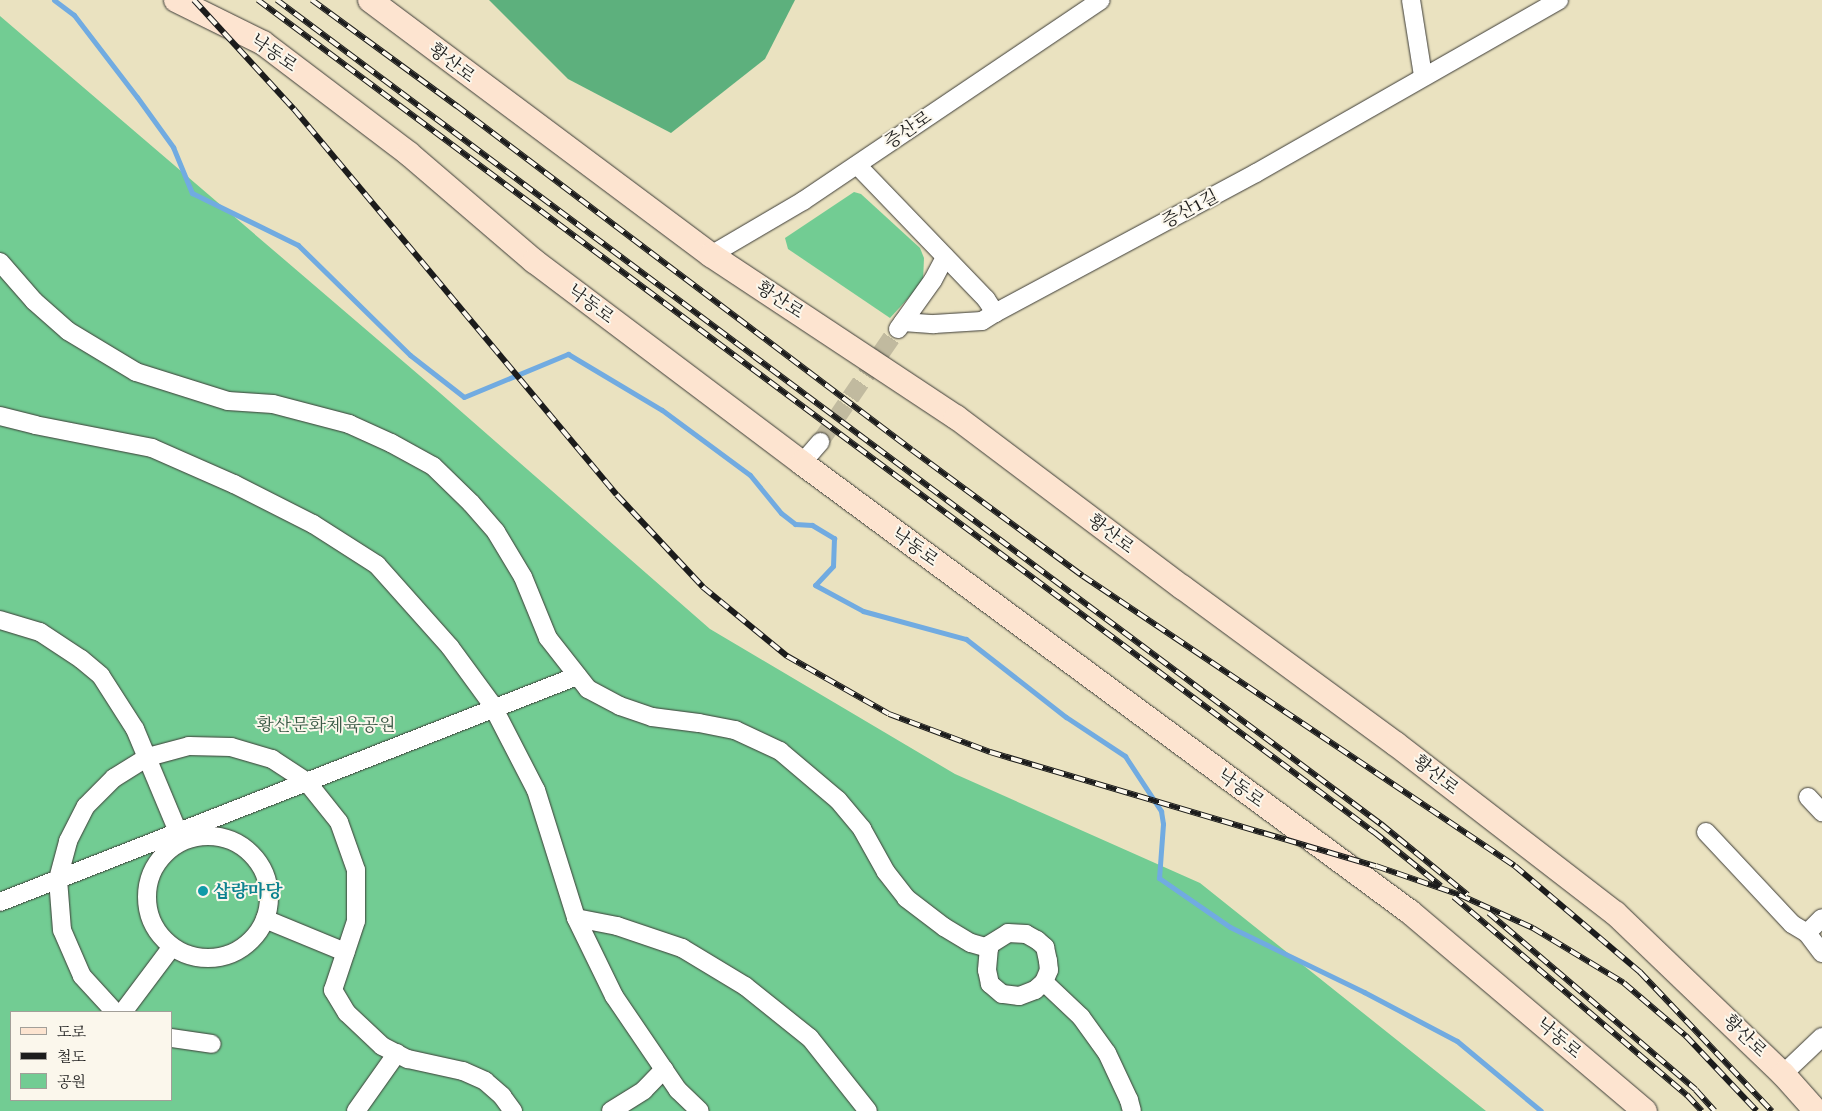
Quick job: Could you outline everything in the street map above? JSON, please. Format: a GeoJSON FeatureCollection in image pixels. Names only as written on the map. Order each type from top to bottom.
{"type":"FeatureCollection","features":[{"type":"Feature","properties":{"kind":"street","name":"낙동로"},"geometry":{"type":"LineString","coordinates":[[176,0],[263,43],[409,154],[534,261],[802,463],[1410,912],[1645,1111]]}},
{"type":"Feature","properties":{"kind":"street","name":"황산로"},"geometry":{"type":"LineString","coordinates":[[370,0],[711,255],[956,417],[1182,587],[1396,744],[1615,913],[1783,1074],[1816,1111]]}},
{"type":"Feature","properties":{"kind":"street","name":"증산로"},"geometry":{"type":"LineString","coordinates":[[711,255],[803,200],[1101,0]]}},
{"type":"Feature","properties":{"kind":"street"},"geometry":{"type":"LineString","coordinates":[[1411,0],[1423,76]]}},
{"type":"Feature","properties":{"kind":"street","name":"증산1길"},"geometry":{"type":"LineString","coordinates":[[945,257],[933,280],[899,327],[982,321],[1256,173],[1559,0]]}},
{"type":"Feature","properties":{"kind":"street"},"geometry":{"type":"LineString","coordinates":[[857,164],[986,299],[995,313]]}},
{"type":"Feature","properties":{"kind":"street"},"geometry":{"type":"LineString","coordinates":[[0,262],[34,301],[68,331],[136,372],[228,401],[273,404],[349,424],[391,443],[433,466],[471,503],[496,532],[523,577],[548,638],[588,689],[620,706],[652,717],[735,730],[780,751],[838,800],[862,828],[886,872],[906,898],[944,927],[971,943],[988,948]]}},
{"type":"Feature","properties":{"kind":"street"},"geometry":{"type":"LineString","coordinates":[[0,416],[35,425],[152,448],[234,484],[313,524],[377,565],[450,647],[494,708],[536,790],[576,918],[614,996],[678,1090],[700,1111]]}},
{"type":"Feature","properties":{"kind":"street"},"geometry":{"type":"LineString","coordinates":[[802,463],[820,442]]}},
{"type":"Feature","properties":{"kind":"street"},"geometry":{"type":"LineString","coordinates":[[0,620],[40,632],[81,659],[101,676],[118,699],[148,757],[178,832]]}},
{"type":"Feature","properties":{"kind":"street"},"geometry":{"type":"LineString","coordinates":[[0,902],[577,676]]}},
{"type":"Feature","properties":{"kind":"street"},"geometry":{"type":"LineString","coordinates":[[114,1011],[82,976],[62,930],[58,879],[68,841],[86,806],[114,778],[148,757],[189,746],[231,747],[272,759],[307,782],[339,822],[356,870],[356,921],[344,952],[333,990],[347,1013],[382,1046],[397,1054],[408,1059],[463,1071],[484,1081],[502,1096],[513,1111]]}},
{"type":"Feature","properties":{"kind":"street"},"geometry":{"type":"LineString","coordinates":[[1808,797],[1822,812]]}},
{"type":"Feature","properties":{"kind":"street"},"geometry":{"type":"LineString","coordinates":[[1706,832],[1792,924],[1807,933],[1822,954]]}},
{"type":"Feature","properties":{"kind":"street"},"geometry":{"type":"LineString","coordinates":[[195,836],[215,836],[234,841],[250,852],[262,868],[269,887],[269,907],[266,919],[250,942],[233,953],[213,959],[192,957],[170,948],[158,934],[148,915],[146,894],[150,874],[161,856],[176,843],[195,836]]}},
{"type":"Feature","properties":{"kind":"street"},"geometry":{"type":"LineString","coordinates":[[576,918],[617,926],[682,948],[745,986],[810,1038],[868,1111]]}},
{"type":"Feature","properties":{"kind":"street"},"geometry":{"type":"LineString","coordinates":[[1807,933],[1822,918]]}},
{"type":"Feature","properties":{"kind":"street"},"geometry":{"type":"LineString","coordinates":[[266,919],[344,952]]}},
{"type":"Feature","properties":{"kind":"street"},"geometry":{"type":"LineString","coordinates":[[1008,933],[1026,934],[1038,940],[1045,947],[1048,961],[1048,970],[1044,982],[1035,990],[1019,996],[1002,994],[990,984],[986,970],[989,945],[1008,933]]}},
{"type":"Feature","properties":{"kind":"street"},"geometry":{"type":"LineString","coordinates":[[124,1011],[170,948]]}},
{"type":"Feature","properties":{"kind":"street"},"geometry":{"type":"LineString","coordinates":[[1044,982],[1081,1017],[1107,1054],[1129,1100],[1132,1111]]}},
{"type":"Feature","properties":{"kind":"street"},"geometry":{"type":"LineString","coordinates":[[172,1038],[212,1044]]}},
{"type":"Feature","properties":{"kind":"street"},"geometry":{"type":"LineString","coordinates":[[1783,1074],[1822,1038]]}},
{"type":"Feature","properties":{"kind":"street"},"geometry":{"type":"LineString","coordinates":[[356,1111],[397,1054]]}},
{"type":"Feature","properties":{"kind":"street"},"geometry":{"type":"LineString","coordinates":[[611,1111],[644,1090],[664,1069]]}},
{"type":"Feature","properties":{"kind":"green space"},"geometry":{"type":"Polygon","coordinates":[[[489,0],[795,0],[765,59],[671,133],[568,79],[489,0]]]}},
{"type":"Feature","properties":{"kind":"green space","name":"황산문화체육공원"},"geometry":{"type":"Polygon","coordinates":[[[0,16],[440,393],[710,629],[955,774],[1200,883],[1486,1111],[0,1111],[0,16]]]}},
{"type":"Feature","properties":{"kind":"green space"},"geometry":{"type":"Polygon","coordinates":[[[854,192],[861,194],[920,248],[924,258],[923,282],[890,318],[788,249],[785,238],[854,192]]]}},
{"type":"Feature","properties":{"kind":"waterway"},"geometry":{"type":"LineString","coordinates":[[54,0],[74,15],[173,147],[192,193],[298,245],[410,355],[464,397],[568,354],[662,410],[750,475],[781,513],[795,524],[812,525],[834,538],[833,566],[815,585],[863,611],[966,639],[1066,717],[1125,756],[1161,811],[1163,824],[1159,878],[1230,927],[1364,992],[1457,1041],[1541,1111]]}},
{"type":"Feature","properties":{"kind":"tunnel"},"geometry":{"type":"LineString","coordinates":[[820,442],[896,331]]}},
{"type":"Feature","properties":{"kind":"railway"},"geometry":{"type":"LineString","coordinates":[[194,0],[294,109],[617,495],[703,587],[787,656],[889,714],[990,752],[1376,866],[1460,895],[1533,928],[1624,983],[1686,1036],[1757,1111]]}},
{"type":"Feature","properties":{"kind":"railway"},"geometry":{"type":"LineString","coordinates":[[258,0],[1374,832],[1441,886]]}},
{"type":"Feature","properties":{"kind":"railway"},"geometry":{"type":"LineString","coordinates":[[277,0],[1381,824],[1468,895]]}},
{"type":"Feature","properties":{"kind":"railway"},"geometry":{"type":"LineString","coordinates":[[312,0],[457,106],[912,450],[1083,576],[1515,866],[1640,972],[1772,1111]]}},
{"type":"Feature","properties":{"kind":"railway"},"geometry":{"type":"LineString","coordinates":[[1454,897],[1687,1095],[1702,1111]]}},
{"type":"Feature","properties":{"kind":"railway"},"geometry":{"type":"LineString","coordinates":[[1489,913],[1696,1090],[1715,1111]]}},
{"type":"Feature","properties":{"kind":"place","name":"삽량마당"},"geometry":{"type":"Point","coordinates":[203,891]}}]}
